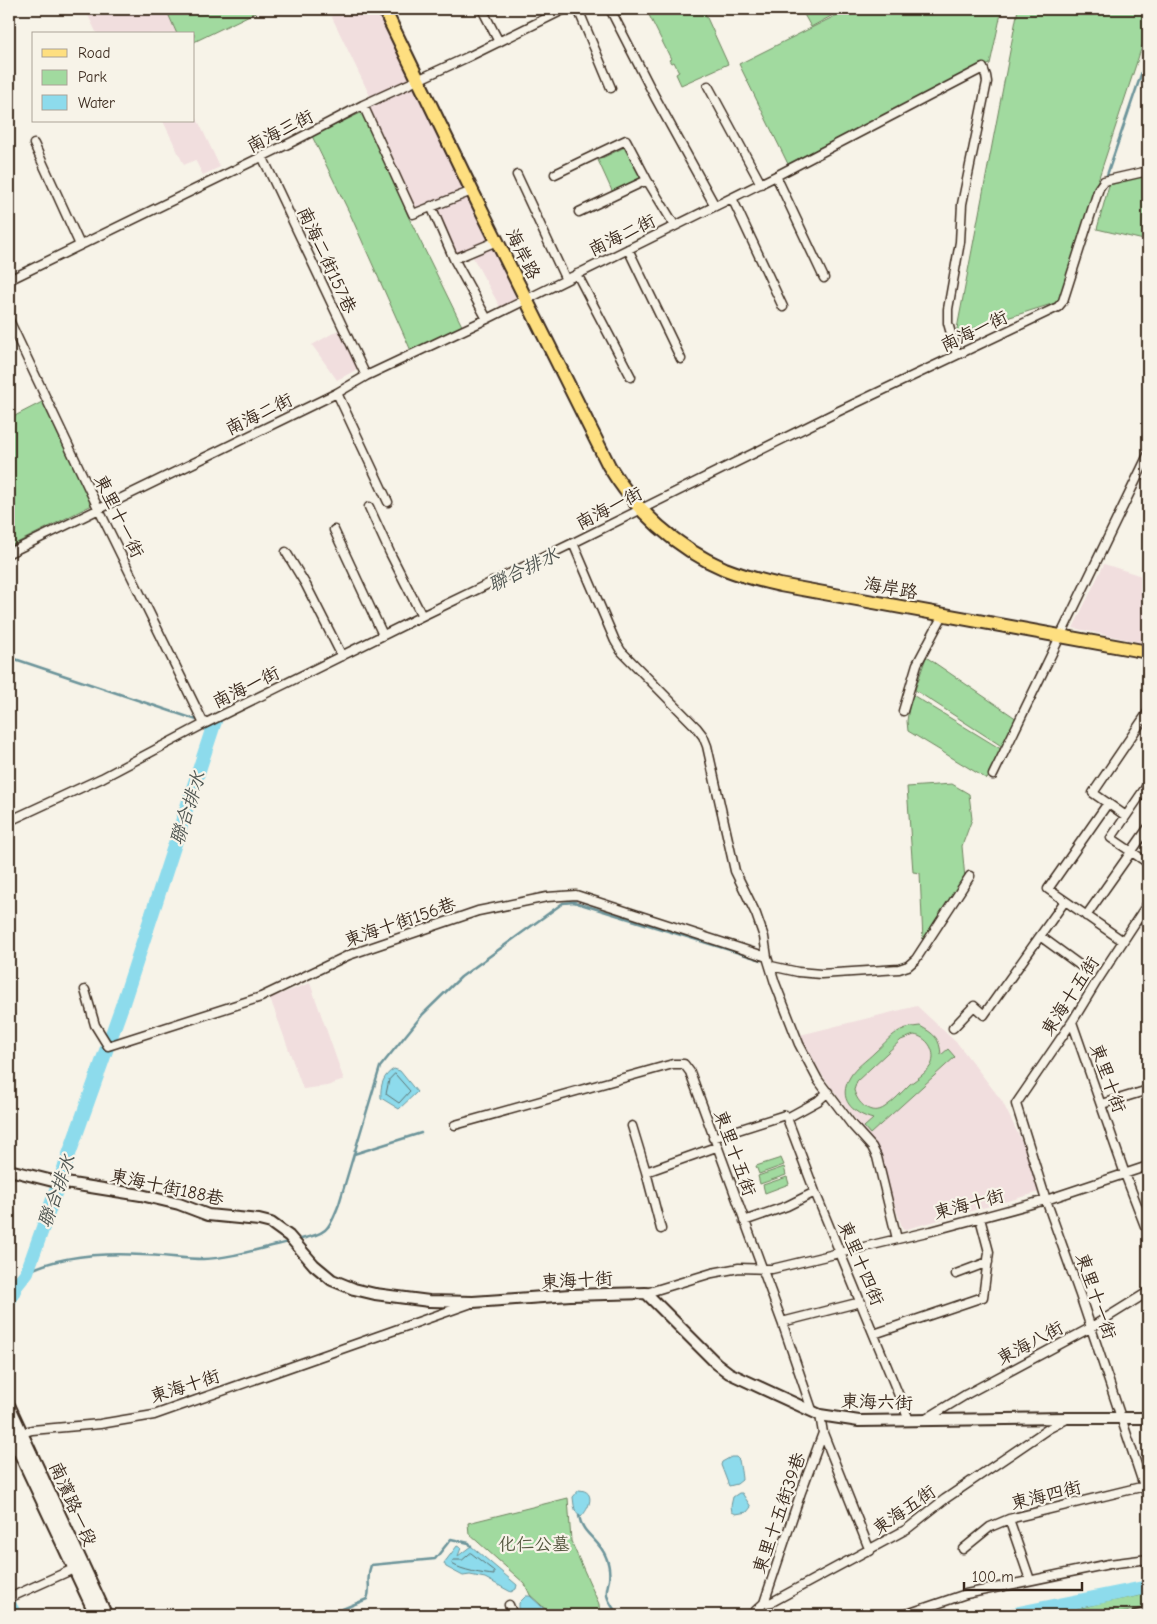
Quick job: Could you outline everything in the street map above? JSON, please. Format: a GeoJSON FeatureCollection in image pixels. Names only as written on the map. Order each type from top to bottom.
{"type":"FeatureCollection","features":[{"type":"Feature","properties":{"kind":"main road","name":"海岸路"},"geometry":{"type":"LineString","coordinates":[[384,9],[609,466],[625,491],[643,511],[673,538],[724,569],[750,578],[1148,652]]}},
{"type":"Feature","properties":{"kind":"main road","name":"南濱路一段"},"geometry":{"type":"LineString","coordinates":[[9,1406],[14,1433],[78,1567],[106,1615]]}},
{"type":"Feature","properties":{"kind":"main road","name":"南濱路一段"},"geometry":{"type":"LineString","coordinates":[[78,1567],[96,1615]]}},
{"type":"Feature","properties":{"kind":"street"},"geometry":{"type":"LineString","coordinates":[[482,9],[499,42]]}},
{"type":"Feature","properties":{"kind":"street","name":"南海三街"},"geometry":{"type":"LineString","coordinates":[[9,280],[363,105],[565,9]]}},
{"type":"Feature","properties":{"kind":"street"},"geometry":{"type":"LineString","coordinates":[[578,9],[612,88]]}},
{"type":"Feature","properties":{"kind":"street"},"geometry":{"type":"LineString","coordinates":[[610,9],[715,206]]}},
{"type":"Feature","properties":{"kind":"street","name":"南海二街"},"geometry":{"type":"LineString","coordinates":[[9,553],[337,393],[366,376],[761,184],[983,68],[986,82],[962,204],[960,242],[948,308],[948,323],[957,355]]}},
{"type":"Feature","properties":{"kind":"street"},"geometry":{"type":"LineString","coordinates":[[708,86],[761,184]]}},
{"type":"Feature","properties":{"kind":"street"},"geometry":{"type":"LineString","coordinates":[[363,105],[413,214],[472,191]]}},
{"type":"Feature","properties":{"kind":"street"},"geometry":{"type":"LineString","coordinates":[[556,174],[626,140],[647,180],[675,226]]}},
{"type":"Feature","properties":{"kind":"street"},"geometry":{"type":"LineString","coordinates":[[34,144],[80,245]]}},
{"type":"Feature","properties":{"kind":"street","name":"南海二街157巷"},"geometry":{"type":"LineString","coordinates":[[262,156],[366,376]]}},
{"type":"Feature","properties":{"kind":"street","name":"南海一街"},"geometry":{"type":"LineString","coordinates":[[9,822],[102,778],[204,724],[422,616],[643,511],[1051,310],[1062,303],[1099,188],[1104,181],[1148,171]]}},
{"type":"Feature","properties":{"kind":"street"},"geometry":{"type":"LineString","coordinates":[[517,175],[566,280]]}},
{"type":"Feature","properties":{"kind":"street"},"geometry":{"type":"LineString","coordinates":[[776,176],[824,278]]}},
{"type":"Feature","properties":{"kind":"street"},"geometry":{"type":"LineString","coordinates":[[579,212],[647,180]]}},
{"type":"Feature","properties":{"kind":"street"},"geometry":{"type":"LineString","coordinates":[[732,198],[783,307]]}},
{"type":"Feature","properties":{"kind":"street"},"geometry":{"type":"LineString","coordinates":[[431,206],[454,259],[486,319]]}},
{"type":"Feature","properties":{"kind":"street"},"geometry":{"type":"LineString","coordinates":[[454,259],[497,241]]}},
{"type":"Feature","properties":{"kind":"street"},"geometry":{"type":"LineString","coordinates":[[628,249],[681,359]]}},
{"type":"Feature","properties":{"kind":"street"},"geometry":{"type":"LineString","coordinates":[[577,274],[631,377]]}},
{"type":"Feature","properties":{"kind":"street","name":"東里十一街"},"geometry":{"type":"LineString","coordinates":[[9,320],[98,508],[204,724]]}},
{"type":"Feature","properties":{"kind":"street"},"geometry":{"type":"LineString","coordinates":[[337,393],[388,502]]}},
{"type":"Feature","properties":{"kind":"street"},"geometry":{"type":"LineString","coordinates":[[994,775],[1148,455]]}},
{"type":"Feature","properties":{"kind":"street"},"geometry":{"type":"LineString","coordinates":[[369,507],[422,616]]}},
{"type":"Feature","properties":{"kind":"street"},"geometry":{"type":"LineString","coordinates":[[334,530],[384,635]]}},
{"type":"Feature","properties":{"kind":"street"},"geometry":{"type":"LineString","coordinates":[[573,543],[621,651],[696,727],[708,746],[735,871],[756,914],[764,937],[767,957],[799,1044],[818,1080],[852,1125],[872,1147],[877,1157],[897,1239]]}},
{"type":"Feature","properties":{"kind":"street"},"geometry":{"type":"LineString","coordinates":[[286,552],[306,585],[342,656]]}},
{"type":"Feature","properties":{"kind":"street"},"geometry":{"type":"LineString","coordinates":[[903,711],[917,664],[943,615]]}},
{"type":"Feature","properties":{"kind":"street"},"geometry":{"type":"LineString","coordinates":[[1126,816],[1093,793],[1148,712]]}},
{"type":"Feature","properties":{"kind":"street"},"geometry":{"type":"LineString","coordinates":[[1148,784],[1112,838],[1148,863]]}},
{"type":"Feature","properties":{"kind":"street"},"geometry":{"type":"LineString","coordinates":[[1108,803],[1048,889],[1123,942]]}},
{"type":"Feature","properties":{"kind":"street"},"geometry":{"type":"LineString","coordinates":[[1086,916],[1148,828]]}},
{"type":"Feature","properties":{"kind":"street"},"geometry":{"type":"LineString","coordinates":[[771,966],[798,972],[821,974],[899,969],[908,966],[916,959],[970,876]]}},
{"type":"Feature","properties":{"kind":"street","name":"東海十街156巷"},"geometry":{"type":"LineString","coordinates":[[85,990],[95,1025],[108,1046],[261,997],[349,954],[478,911],[547,898],[576,895],[767,957]]}},
{"type":"Feature","properties":{"kind":"street"},"geometry":{"type":"LineString","coordinates":[[953,1028],[974,1006],[984,1014],[1065,901]]}},
{"type":"Feature","properties":{"kind":"street","name":"東海十五街"},"geometry":{"type":"LineString","coordinates":[[1016,1104],[1072,1022],[1148,903]]}},
{"type":"Feature","properties":{"kind":"street"},"geometry":{"type":"LineString","coordinates":[[1040,936],[1081,966]]}},
{"type":"Feature","properties":{"kind":"street","name":"東里十街"},"geometry":{"type":"LineString","coordinates":[[1072,1022],[1126,1174],[1146,1226],[1148,1226]]}},
{"type":"Feature","properties":{"kind":"street","name":"東里十五街"},"geometry":{"type":"LineString","coordinates":[[455,1125],[679,1063],[684,1064],[690,1072],[716,1147],[823,1433],[870,1551]]}},
{"type":"Feature","properties":{"kind":"street"},"geometry":{"type":"LineString","coordinates":[[1102,1104],[1148,1090]]}},
{"type":"Feature","properties":{"kind":"street"},"geometry":{"type":"LineString","coordinates":[[713,1138],[785,1115],[788,1118],[818,1101],[828,1092]]}},
{"type":"Feature","properties":{"kind":"street","name":"東里十一街"},"geometry":{"type":"LineString","coordinates":[[1016,1104],[1046,1200],[1148,1498]]}},
{"type":"Feature","properties":{"kind":"street","name":"東里十四街"},"geometry":{"type":"LineString","coordinates":[[788,1118],[815,1192],[909,1420]]}},
{"type":"Feature","properties":{"kind":"street"},"geometry":{"type":"LineString","coordinates":[[632,1126],[661,1229]]}},
{"type":"Feature","properties":{"kind":"street"},"geometry":{"type":"LineString","coordinates":[[646,1172],[716,1147]]}},
{"type":"Feature","properties":{"kind":"street","name":"東海十街"},"geometry":{"type":"LineString","coordinates":[[14,1433],[100,1424],[154,1414],[473,1302],[570,1295],[646,1293],[712,1273],[739,1268],[772,1269],[840,1254],[1046,1200],[1148,1166]]}},
{"type":"Feature","properties":{"kind":"street","name":"東海十街188巷"},"geometry":{"type":"LineString","coordinates":[[9,1170],[53,1181],[141,1194],[179,1204],[208,1215],[271,1222],[291,1239],[323,1273],[332,1280],[354,1289],[375,1294],[429,1301],[473,1302]]}},
{"type":"Feature","properties":{"kind":"street"},"geometry":{"type":"LineString","coordinates":[[744,1221],[787,1206],[815,1192]]}},
{"type":"Feature","properties":{"kind":"street"},"geometry":{"type":"LineString","coordinates":[[874,1334],[983,1296],[989,1252],[980,1218]]}},
{"type":"Feature","properties":{"kind":"street"},"geometry":{"type":"LineString","coordinates":[[956,1274],[988,1262]]}},
{"type":"Feature","properties":{"kind":"street","name":"東海八街"},"geometry":{"type":"LineString","coordinates":[[926,1419],[976,1389],[1090,1328],[1148,1292]]}},
{"type":"Feature","properties":{"kind":"street","name":"東海六街"},"geometry":{"type":"LineString","coordinates":[[646,1293],[716,1363],[729,1373],[816,1412],[859,1421],[1148,1418]]}},
{"type":"Feature","properties":{"kind":"street"},"geometry":{"type":"LineString","coordinates":[[782,1322],[861,1302]]}},
{"type":"Feature","properties":{"kind":"street","name":"東海五街"},"geometry":{"type":"LineString","coordinates":[[751,1615],[764,1603],[772,1602],[870,1551],[907,1529],[945,1500],[1048,1429],[1069,1418]]}},
{"type":"Feature","properties":{"kind":"street","name":"東里十五街39巷"},"geometry":{"type":"LineString","coordinates":[[764,1603],[800,1492],[823,1433]]}},
{"type":"Feature","properties":{"kind":"street","name":"東海四街"},"geometry":{"type":"LineString","coordinates":[[963,1549],[990,1527],[1009,1519],[1145,1486]]}},
{"type":"Feature","properties":{"kind":"street"},"geometry":{"type":"LineString","coordinates":[[1009,1519],[1030,1580]]}},
{"type":"Feature","properties":{"kind":"street"},"geometry":{"type":"LineString","coordinates":[[904,1615],[966,1594],[1109,1564],[1148,1559]]}},
{"type":"Feature","properties":{"kind":"street"},"geometry":{"type":"LineString","coordinates":[[9,1598],[78,1567]]}},
{"type":"Feature","properties":{"kind":"street"},"geometry":{"type":"LineString","coordinates":[[509,1605],[513,1615]]}},
{"type":"Feature","properties":{"kind":"street"},"geometry":{"type":"LineString","coordinates":[[1136,1615],[1148,1613]]}},
{"type":"Feature","properties":{"kind":"shaded area"},"geometry":{"type":"Polygon","coordinates":[[[85,9],[166,9],[176,32],[96,32],[85,9]]]}},
{"type":"Feature","properties":{"kind":"shaded area"},"geometry":{"type":"Polygon","coordinates":[[[328,9],[383,9],[416,76],[371,98],[328,9]]]}},
{"type":"Feature","properties":{"kind":"shaded area"},"geometry":{"type":"Polygon","coordinates":[[[417,83],[469,190],[414,211],[365,106],[417,83]]]}},
{"type":"Feature","properties":{"kind":"shaded area"},"geometry":{"type":"Polygon","coordinates":[[[195,114],[220,167],[203,175],[195,160],[184,165],[163,122],[195,122],[195,114]]]}},
{"type":"Feature","properties":{"kind":"shaded area"},"geometry":{"type":"Polygon","coordinates":[[[469,194],[490,242],[455,257],[434,207],[469,194]]]}},
{"type":"Feature","properties":{"kind":"shaded area"},"geometry":{"type":"Polygon","coordinates":[[[491,245],[517,300],[500,307],[471,254],[491,245]]]}},
{"type":"Feature","properties":{"kind":"shaded area"},"geometry":{"type":"Polygon","coordinates":[[[342,328],[360,368],[337,380],[312,345],[342,328]]]}},
{"type":"Feature","properties":{"kind":"shaded area"},"geometry":{"type":"Polygon","coordinates":[[[1104,564],[1148,578],[1148,644],[1073,628],[1104,564]]]}},
{"type":"Feature","properties":{"kind":"shaded area"},"geometry":{"type":"Polygon","coordinates":[[[310,983],[344,1080],[327,1086],[303,1089],[270,998],[310,983]]]}},
{"type":"Feature","properties":{"kind":"shaded area"},"geometry":{"type":"Polygon","coordinates":[[[917,1006],[958,1044],[1002,1101],[1024,1146],[1040,1192],[903,1230],[874,1144],[822,1075],[800,1035],[917,1006]]]}},
{"type":"Feature","properties":{"kind":"green space"},"geometry":{"type":"Polygon","coordinates":[[[166,9],[262,9],[195,42],[195,32],[176,32],[166,9]]]}},
{"type":"Feature","properties":{"kind":"green space"},"geometry":{"type":"Polygon","coordinates":[[[646,9],[703,9],[728,64],[681,85],[676,74],[679,72],[674,62],[671,63],[669,60],[671,59],[646,9]]]}},
{"type":"Feature","properties":{"kind":"green space"},"geometry":{"type":"Polygon","coordinates":[[[801,9],[830,9],[833,15],[811,27],[801,9]]]}},
{"type":"Feature","properties":{"kind":"green space"},"geometry":{"type":"Polygon","coordinates":[[[836,9],[1002,9],[990,64],[930,91],[788,164],[739,64],[839,14],[836,9]]]}},
{"type":"Feature","properties":{"kind":"green space"},"geometry":{"type":"Polygon","coordinates":[[[1018,9],[1148,9],[1148,28],[1058,302],[956,334],[1018,9]]]}},
{"type":"Feature","properties":{"kind":"green space"},"geometry":{"type":"Polygon","coordinates":[[[365,111],[409,218],[464,330],[412,353],[351,216],[312,136],[365,111]]]}},
{"type":"Feature","properties":{"kind":"green space"},"geometry":{"type":"Polygon","coordinates":[[[625,147],[643,178],[613,193],[598,160],[625,147]]]}},
{"type":"Feature","properties":{"kind":"green space"},"geometry":{"type":"Polygon","coordinates":[[[1148,175],[1148,241],[1097,229],[1109,185],[1148,175]]]}},
{"type":"Feature","properties":{"kind":"green space"},"geometry":{"type":"Polygon","coordinates":[[[44,401],[98,502],[9,547],[9,419],[44,401]]]}},
{"type":"Feature","properties":{"kind":"green space"},"geometry":{"type":"Polygon","coordinates":[[[926,657],[1017,719],[1003,747],[915,690],[926,657]]]}},
{"type":"Feature","properties":{"kind":"green space"},"geometry":{"type":"Polygon","coordinates":[[[911,694],[1004,751],[987,779],[908,731],[907,721],[911,694]]]}},
{"type":"Feature","properties":{"kind":"green space"},"geometry":{"type":"Polygon","coordinates":[[[952,784],[969,794],[972,819],[962,846],[965,879],[923,941],[920,873],[913,872],[907,787],[952,784]]]}},
{"type":"Feature","properties":{"kind":"green space"},"geometry":{"type":"Polygon","coordinates":[[[920,1026],[933,1034],[938,1040],[941,1055],[948,1049],[955,1057],[870,1134],[864,1127],[873,1119],[859,1113],[849,1104],[845,1092],[846,1085],[855,1070],[891,1037],[903,1029],[920,1026]],[[914,1035],[901,1040],[857,1081],[854,1090],[861,1104],[870,1109],[880,1110],[929,1069],[933,1053],[926,1041],[914,1035]]]}},
{"type":"Feature","properties":{"kind":"green space"},"geometry":{"type":"Polygon","coordinates":[[[781,1158],[784,1165],[759,1174],[756,1166],[781,1158]]]}},
{"type":"Feature","properties":{"kind":"green space"},"geometry":{"type":"Polygon","coordinates":[[[784,1167],[786,1175],[760,1184],[758,1176],[784,1167]]]}},
{"type":"Feature","properties":{"kind":"green space"},"geometry":{"type":"Polygon","coordinates":[[[787,1177],[789,1184],[765,1193],[763,1185],[787,1177]]]}},
{"type":"Feature","properties":{"kind":"green space","name":"化仁公墓"},"geometry":{"type":"Polygon","coordinates":[[[568,1498],[571,1541],[599,1604],[600,1615],[552,1615],[530,1595],[525,1584],[469,1534],[468,1523],[568,1498]]]}},
{"type":"Feature","properties":{"kind":"green space"},"geometry":{"type":"Polygon","coordinates":[[[1148,1594],[1148,1607],[1111,1615],[1054,1615],[1100,1603],[1148,1594]]]}},
{"type":"Feature","properties":{"kind":"water"},"geometry":{"type":"Polygon","coordinates":[[[394,1069],[400,1071],[417,1092],[399,1109],[381,1098],[383,1081],[387,1074],[394,1069]]]}},
{"type":"Feature","properties":{"kind":"water"},"geometry":{"type":"Polygon","coordinates":[[[731,1457],[736,1457],[739,1460],[742,1480],[737,1484],[729,1486],[721,1465],[722,1462],[731,1457]]]}},
{"type":"Feature","properties":{"kind":"water"},"geometry":{"type":"Polygon","coordinates":[[[579,1490],[585,1491],[590,1497],[587,1510],[581,1517],[574,1506],[573,1497],[579,1490]]]}},
{"type":"Feature","properties":{"kind":"water"},"geometry":{"type":"Polygon","coordinates":[[[742,1493],[751,1507],[747,1512],[736,1514],[732,1512],[731,1506],[733,1497],[742,1493]]]}},
{"type":"Feature","properties":{"kind":"water"},"geometry":{"type":"Polygon","coordinates":[[[457,1546],[461,1548],[458,1556],[471,1546],[517,1585],[516,1589],[511,1592],[485,1578],[470,1575],[463,1576],[446,1567],[444,1563],[457,1546]]]}},
{"type":"Feature","properties":{"kind":"water"},"geometry":{"type":"Polygon","coordinates":[[[526,1596],[530,1596],[551,1615],[525,1615],[519,1610],[519,1603],[526,1596]]]}},
{"type":"Feature","properties":{"kind":"waterway"},"geometry":{"type":"LineString","coordinates":[[1106,178],[1148,54]]}},
{"type":"Feature","properties":{"kind":"waterway"},"geometry":{"type":"LineString","coordinates":[[9,657],[200,721]]}},
{"type":"Feature","properties":{"kind":"waterway","name":"聯合排水"},"geometry":{"type":"LineString","coordinates":[[295,683],[341,660]]}},
{"type":"Feature","properties":{"kind":"waterway","name":"聯合排水"},"geometry":{"type":"LineString","coordinates":[[9,1301],[16,1286],[27,1272],[123,1003],[215,721]]}},
{"type":"Feature","properties":{"kind":"waterway"},"geometry":{"type":"LineString","coordinates":[[297,1240],[320,1233],[332,1221],[339,1204],[380,1067],[423,1014],[461,977],[563,903],[574,902],[762,960]]}},
{"type":"Feature","properties":{"kind":"waterway"},"geometry":{"type":"LineString","coordinates":[[354,1154],[421,1133]]}},
{"type":"Feature","properties":{"kind":"waterway"},"geometry":{"type":"LineString","coordinates":[[27,1272],[40,1266],[83,1256],[128,1254],[203,1259],[236,1255],[289,1242]]}},
{"type":"Feature","properties":{"kind":"waterway"},"geometry":{"type":"LineString","coordinates":[[579,1516],[584,1528],[600,1546],[606,1557],[609,1565],[607,1595],[618,1615]]}},
{"type":"Feature","properties":{"kind":"waterway"},"geometry":{"type":"LineString","coordinates":[[328,1615],[367,1599],[371,1565],[435,1559],[451,1539],[469,1543],[471,1546]]}},
{"type":"Feature","properties":{"kind":"waterway"},"geometry":{"type":"LineString","coordinates":[[1010,1615],[1148,1587]]}},
{"type":"Feature","properties":{"kind":"waterway","name":"聯合排水"},"geometry":{"type":"LineString","coordinates":[[9,1604],[15,1615]]}}]}
